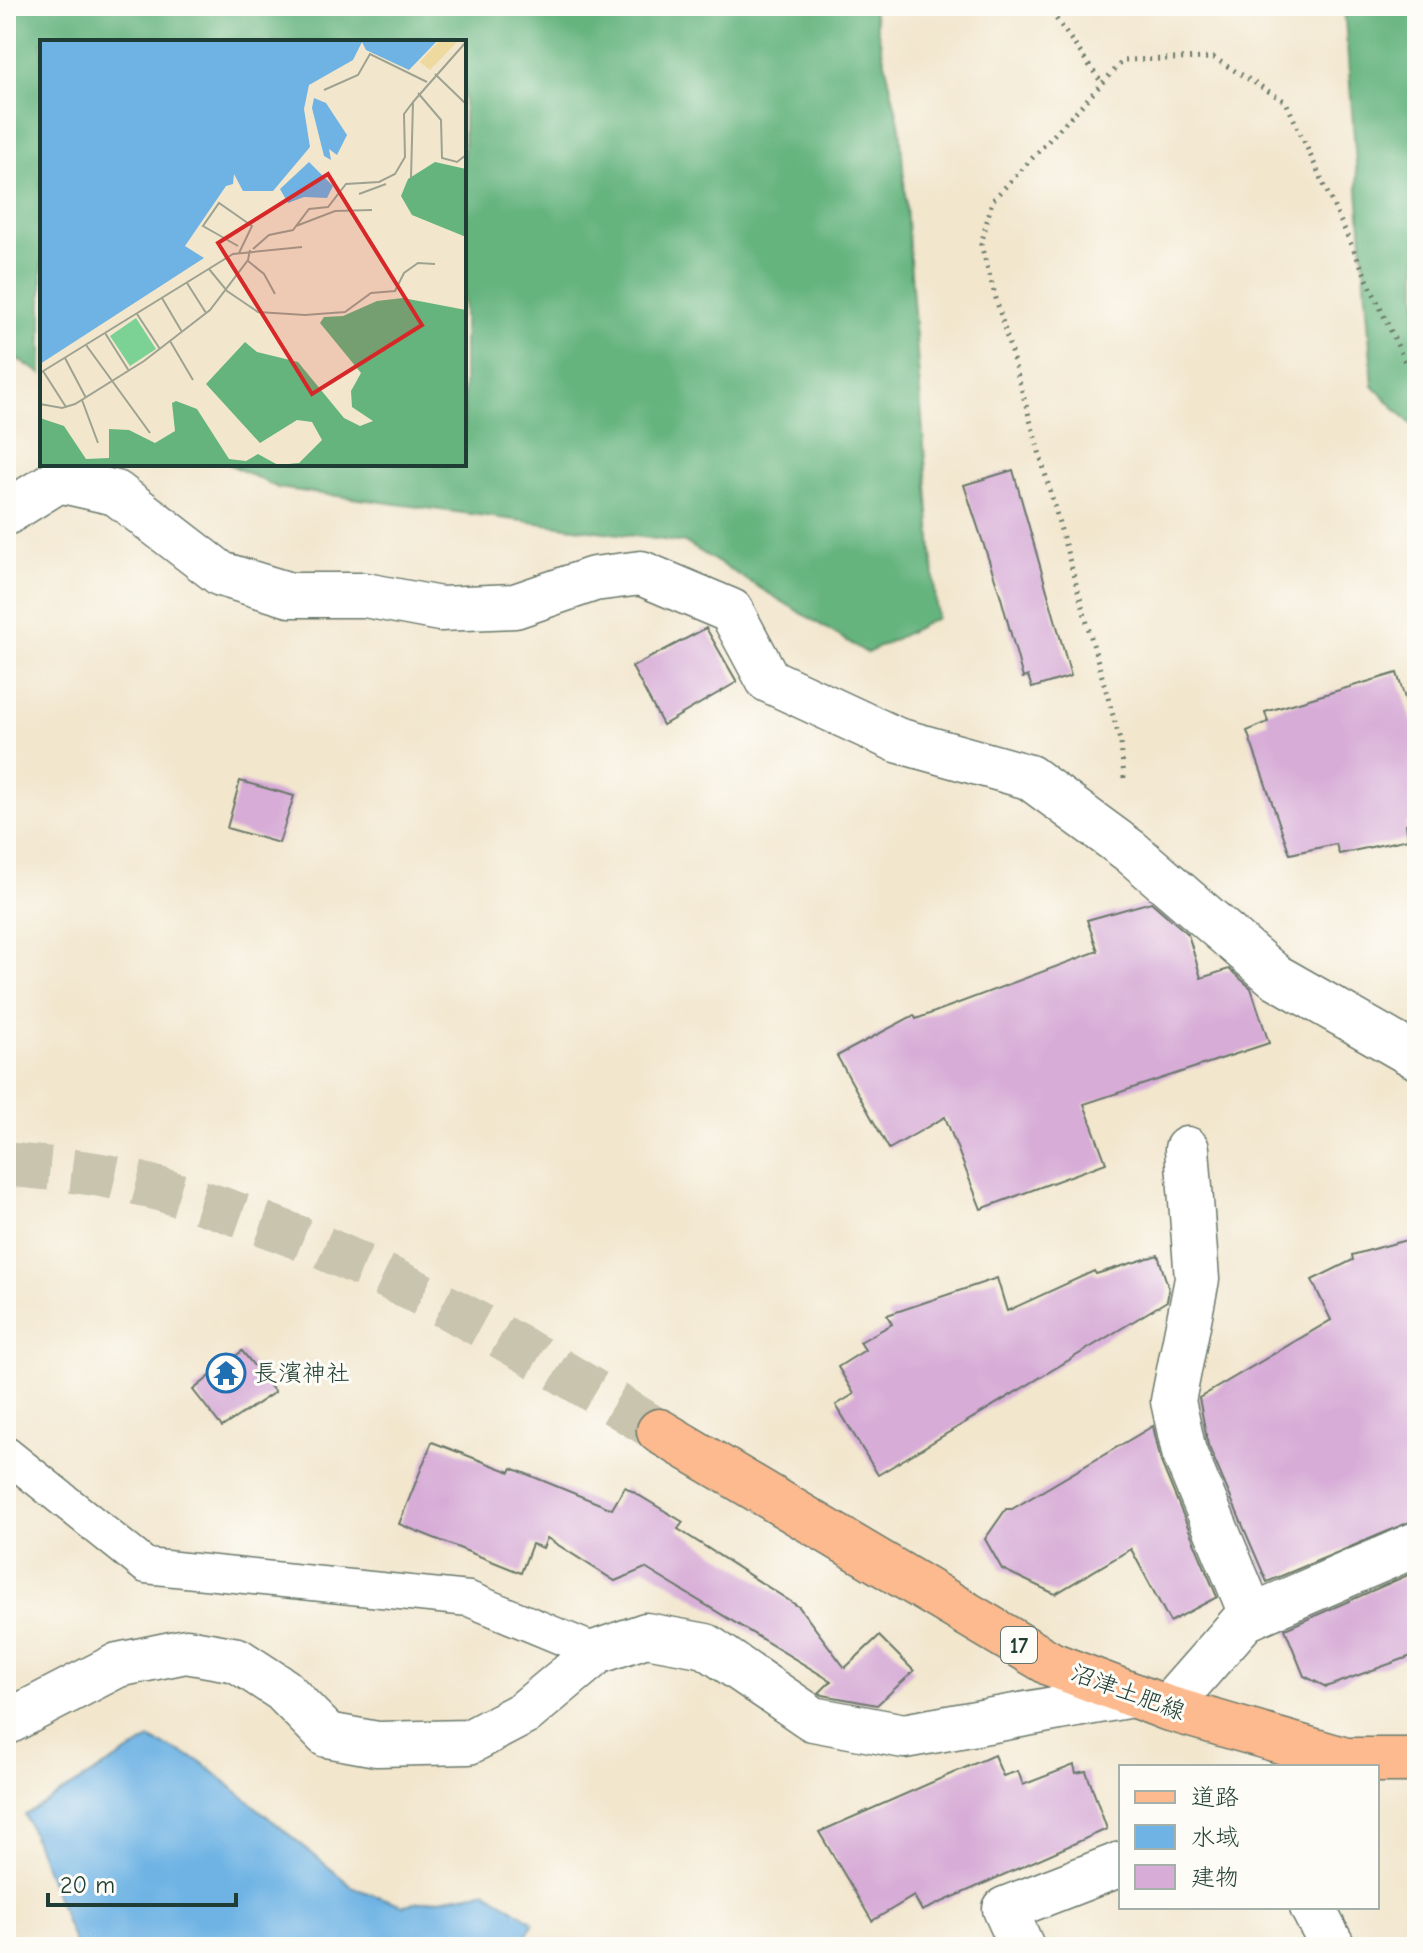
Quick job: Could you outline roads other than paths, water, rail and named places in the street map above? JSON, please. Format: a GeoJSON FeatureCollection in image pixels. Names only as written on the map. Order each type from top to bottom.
{"type":"FeatureCollection","features":[{"type":"Feature","properties":{"kind":"main road","name":"沼津土肥線"},"geometry":{"type":"LineString","coordinates":[[659,1431],[1051,1664],[1284,1755],[1346,1760],[1417,1760]]}},
{"type":"Feature","properties":{"kind":"street"},"geometry":{"type":"LineString","coordinates":[[6,513],[59,480],[116,493],[221,574],[290,595],[365,595],[440,609],[515,606],[594,579],[641,573],[731,611],[768,680],[897,740],[1029,777],[1130,851],[1275,976],[1417,1057]]}},
{"type":"Feature","properties":{"kind":"street"},"geometry":{"type":"LineString","coordinates":[[1187,1149],[1197,1279],[1173,1401],[1184,1452],[1252,1616]]}},
{"type":"Feature","properties":{"kind":"street"},"geometry":{"type":"LineString","coordinates":[[6,1723],[118,1665],[186,1651],[237,1660],[283,1690],[327,1735],[377,1744],[469,1742],[524,1713],[597,1652],[646,1635],[706,1646],[813,1719],[904,1736],[1150,1701],[1245,1619],[1417,1544]]}},
{"type":"Feature","properties":{"kind":"street"},"geometry":{"type":"LineString","coordinates":[[1022,1947],[1005,1909],[1119,1865]]}},
{"type":"Feature","properties":{"kind":"street"},"geometry":{"type":"LineString","coordinates":[[1313,1909],[1333,1947]]}},
{"type":"Feature","properties":{"kind":"lane"},"geometry":{"type":"LineString","coordinates":[[6,1454],[146,1566],[469,1599],[597,1652]]}},
{"type":"Feature","properties":{"kind":"water"},"geometry":{"type":"Polygon","coordinates":[[[150,1739],[200,1761],[354,1888],[403,1905],[487,1891],[533,1922],[522,1947],[76,1947],[25,1815],[150,1739]]]}},
{"type":"Feature","properties":{"kind":"tunnel"},"geometry":{"type":"LineString","coordinates":[[6,1164],[121,1179],[265,1224],[400,1283],[465,1317],[659,1431]]}},
{"type":"Feature","properties":{"kind":"place","name":"長濱神社"},"geometry":{"type":"Point","coordinates":[226,1373]}}]}
